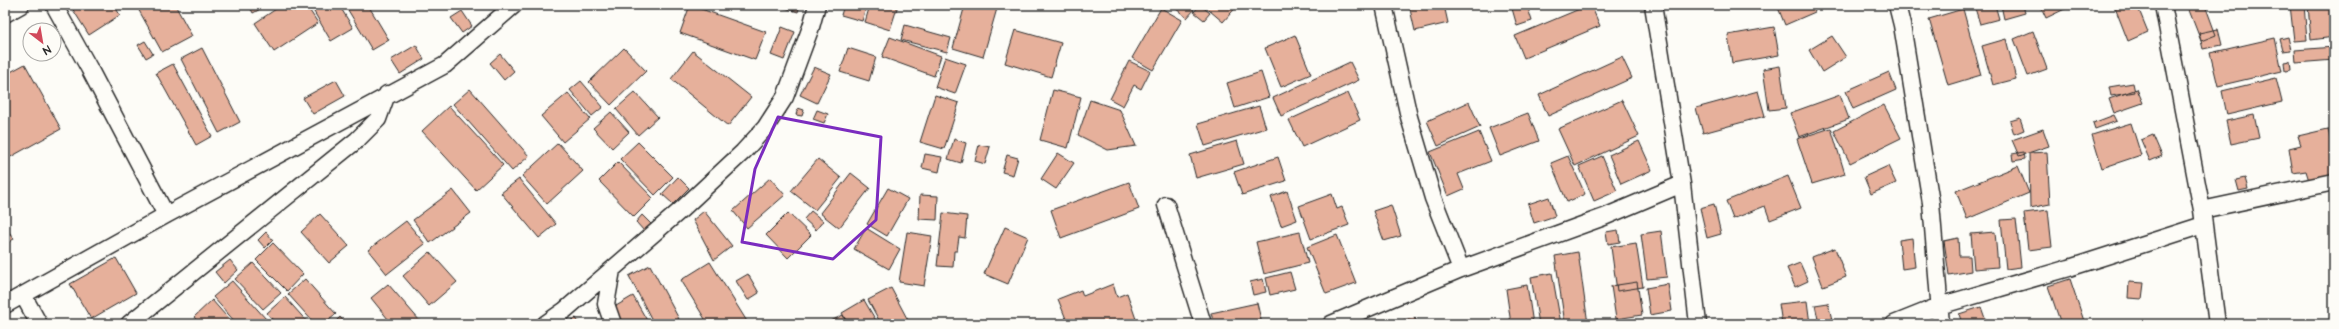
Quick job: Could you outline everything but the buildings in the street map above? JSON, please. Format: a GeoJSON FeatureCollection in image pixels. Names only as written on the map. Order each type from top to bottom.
{"type":"FeatureCollection","features":[{"type":"Feature","properties":{"kind":"street"},"geometry":{"type":"LineString","coordinates":[[5,14],[21,5]]}},
{"type":"Feature","properties":{"kind":"street"},"geometry":{"type":"LineString","coordinates":[[54,5],[89,68],[166,215]]}},
{"type":"Feature","properties":{"kind":"street"},"geometry":{"type":"LineString","coordinates":[[5,305],[387,94],[445,66],[514,5]]}},
{"type":"Feature","properties":{"kind":"street"},"geometry":{"type":"LineString","coordinates":[[545,324],[612,270],[682,209],[743,152],[765,128],[785,97],[811,27],[817,5]]}},
{"type":"Feature","properties":{"kind":"street"},"geometry":{"type":"LineString","coordinates":[[1384,5],[1409,117],[1433,198],[1461,269]]}},
{"type":"Feature","properties":{"kind":"street"},"geometry":{"type":"LineString","coordinates":[[1653,5],[1682,184],[1698,324]]}},
{"type":"Feature","properties":{"kind":"street"},"geometry":{"type":"LineString","coordinates":[[1897,5],[1902,25],[1932,203],[1941,324]]}},
{"type":"Feature","properties":{"kind":"street"},"geometry":{"type":"LineString","coordinates":[[2163,5],[2202,217],[2218,324]]}},
{"type":"Feature","properties":{"kind":"street"},"geometry":{"type":"LineString","coordinates":[[129,324],[357,140],[378,118],[387,94]]}},
{"type":"Feature","properties":{"kind":"street"},"geometry":{"type":"LineString","coordinates":[[1894,324],[1939,306],[2069,268],[2202,217],[2334,182]]}},
{"type":"Feature","properties":{"kind":"street"},"geometry":{"type":"LineString","coordinates":[[1331,324],[1461,269],[1604,217],[1682,184]]}},
{"type":"Feature","properties":{"kind":"street"},"geometry":{"type":"LineString","coordinates":[[1166,205],[1203,324]]}},
{"type":"Feature","properties":{"kind":"street"},"geometry":{"type":"LineString","coordinates":[[612,270],[606,304],[613,324]]}},
{"type":"Feature","properties":{"kind":"street"},"geometry":{"type":"LineString","coordinates":[[23,295],[39,324]]}},
{"type":"Feature","properties":{"kind":"highlighted area"},"geometry":{"type":"Polygon","coordinates":[[[778,117],[881,137],[876,220],[833,259],[742,242],[755,169],[778,117]]]}}]}
